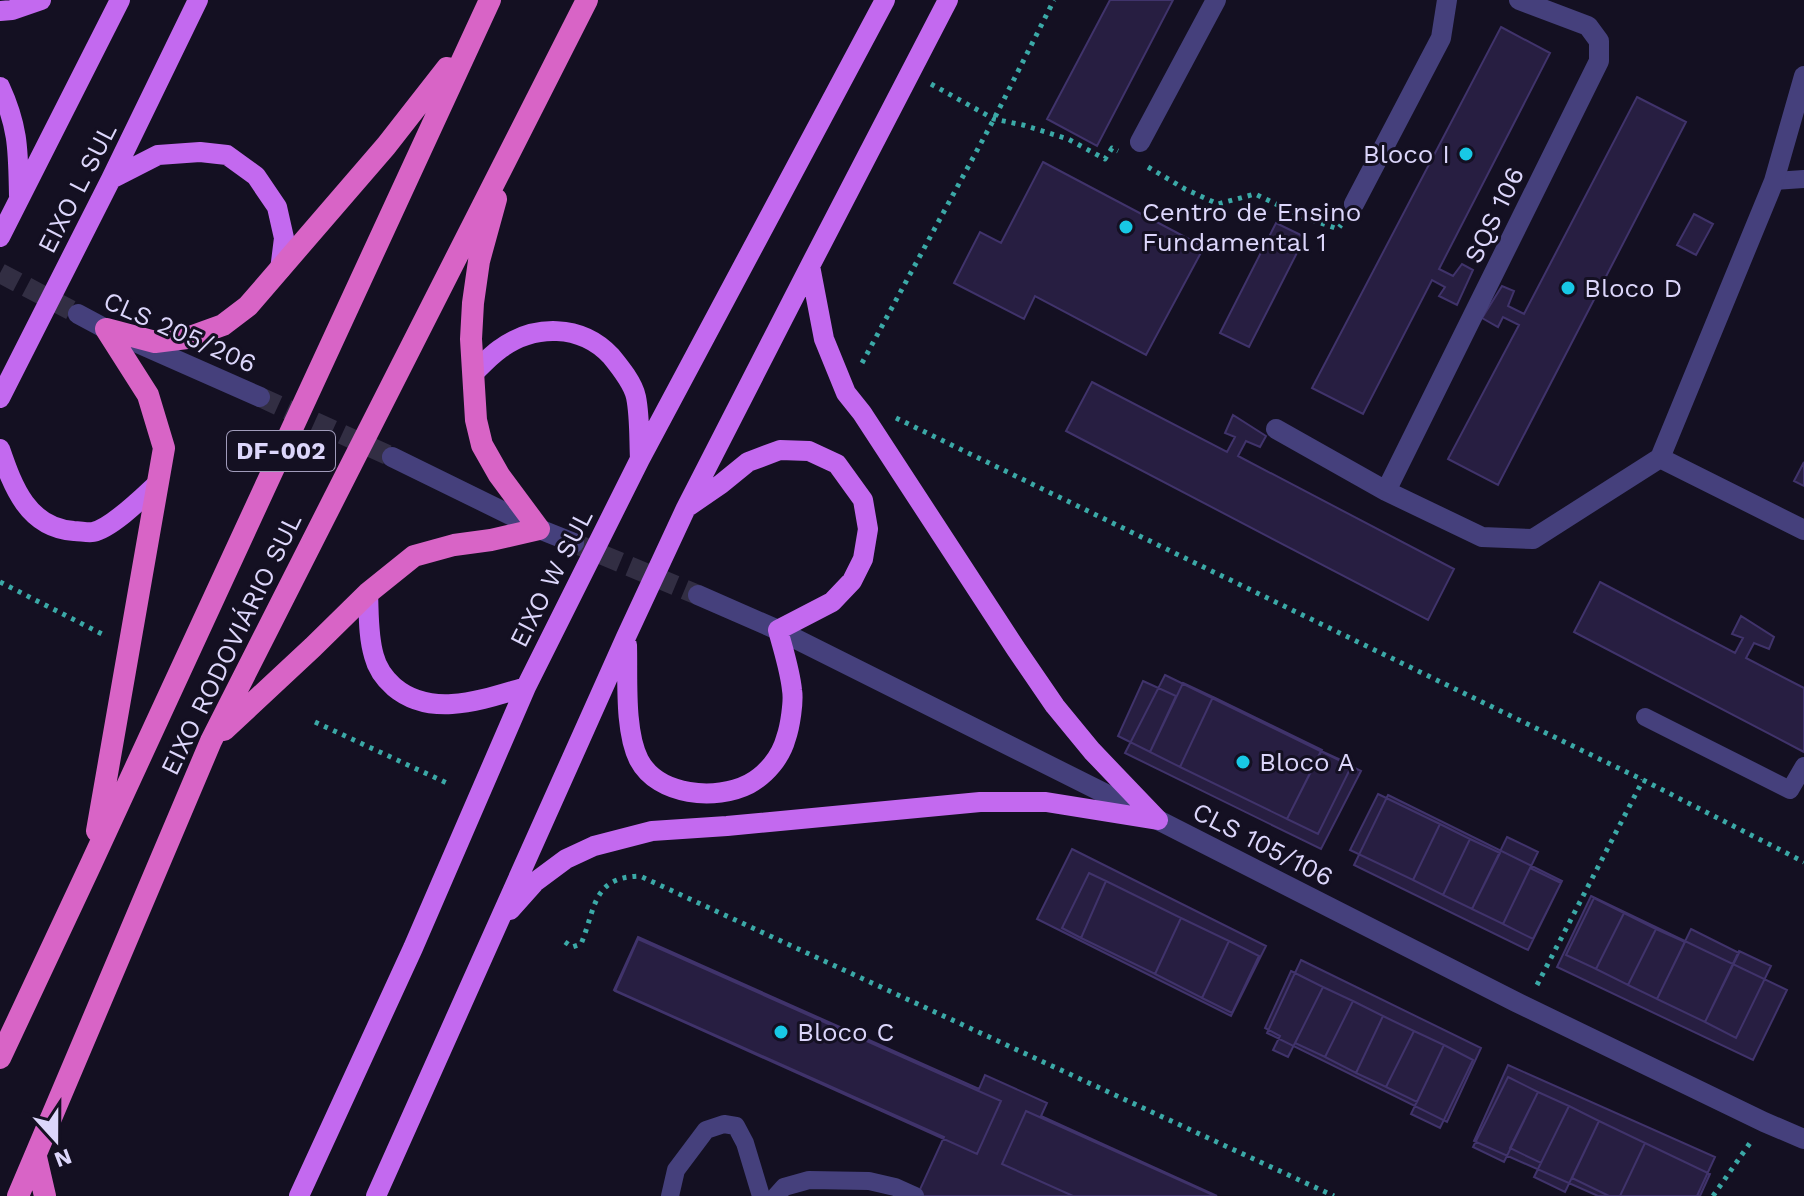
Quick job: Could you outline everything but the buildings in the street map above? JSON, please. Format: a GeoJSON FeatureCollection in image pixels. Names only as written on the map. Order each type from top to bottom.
{"type":"FeatureCollection","features":[{"type":"Feature","properties":{"kind":"highway","name":"EIXO RODOVIÁRIO SUL"},"geometry":{"type":"LineString","coordinates":[[0,1058],[490,0]]}},
{"type":"Feature","properties":{"kind":"highway","name":"EIXO RODOVIÁRIO SUL"},"geometry":{"type":"LineString","coordinates":[[18,1196],[211,741],[587,0]]}},
{"type":"Feature","properties":{"kind":"highway"},"geometry":{"type":"LineString","coordinates":[[106,329],[155,342],[187,338],[223,325],[248,306],[386,146],[471,38]]}},
{"type":"Feature","properties":{"kind":"highway"},"geometry":{"type":"LineString","coordinates":[[211,741],[368,593],[414,556],[539,529],[499,475],[482,445],[476,420],[473,303],[479,261],[509,152]]}},
{"type":"Feature","properties":{"kind":"highway"},"geometry":{"type":"LineString","coordinates":[[91,864],[164,448],[148,395],[106,329]]}},
{"type":"Feature","properties":{"kind":"highway"},"geometry":{"type":"LineString","coordinates":[[36,1157],[45,1196]]}},
{"type":"Feature","properties":{"kind":"main road"},"geometry":{"type":"LineString","coordinates":[[0,11],[41,0]]}},
{"type":"Feature","properties":{"kind":"main road","name":"EIXO L SUL"},"geometry":{"type":"LineString","coordinates":[[0,237],[120,0]]}},
{"type":"Feature","properties":{"kind":"main road","name":"EIXO L SUL"},"geometry":{"type":"LineString","coordinates":[[0,398],[198,0]]}},
{"type":"Feature","properties":{"kind":"main road","name":"EIXO W SUL"},"geometry":{"type":"LineString","coordinates":[[299,1196],[413,948],[526,687],[640,459],[885,0]]}},
{"type":"Feature","properties":{"kind":"main road"},"geometry":{"type":"LineString","coordinates":[[376,1196],[686,508],[948,0]]}},
{"type":"Feature","properties":{"kind":"main road"},"geometry":{"type":"LineString","coordinates":[[0,87],[18,141],[19,198]]}},
{"type":"Feature","properties":{"kind":"main road"},"geometry":{"type":"LineString","coordinates":[[111,179],[158,155],[200,152],[227,155],[256,176],[277,207],[284,238],[280,270]]}},
{"type":"Feature","properties":{"kind":"main road"},"geometry":{"type":"LineString","coordinates":[[810,266],[824,339],[846,393],[1055,706],[1092,751],[1158,820]]}},
{"type":"Feature","properties":{"kind":"main road"},"geometry":{"type":"LineString","coordinates":[[473,374],[500,348],[529,334],[553,330],[579,333],[612,357],[636,395],[640,459]]}},
{"type":"Feature","properties":{"kind":"main road"},"geometry":{"type":"LineString","coordinates":[[0,449],[13,487],[35,516],[60,530],[94,532],[122,516],[158,483]]}},
{"type":"Feature","properties":{"kind":"main road"},"geometry":{"type":"LineString","coordinates":[[626,637],[631,737],[639,761],[651,774],[670,787],[697,793],[724,792],[748,784],[771,768],[786,739],[793,692],[778,630],[832,602],[852,581],[863,559],[868,529],[863,500],[837,464],[809,451],[780,450],[748,462],[686,508]]}},
{"type":"Feature","properties":{"kind":"main road"},"geometry":{"type":"LineString","coordinates":[[368,593],[369,635],[375,660],[386,679],[406,697],[426,704],[450,705],[526,687]]}},
{"type":"Feature","properties":{"kind":"main road"},"geometry":{"type":"LineString","coordinates":[[496,927],[535,882],[566,859],[594,846],[652,831],[980,802],[1046,802],[1158,820]]}},
{"type":"Feature","properties":{"kind":"street"},"geometry":{"type":"LineString","coordinates":[[1140,142],[1216,0]]}},
{"type":"Feature","properties":{"kind":"street"},"geometry":{"type":"LineString","coordinates":[[1354,204],[1441,38],[1447,0]]}},
{"type":"Feature","properties":{"kind":"street","name":"SQS 106"},"geometry":{"type":"LineString","coordinates":[[1386,491],[1599,61],[1599,41],[1588,26],[1519,0]]}},
{"type":"Feature","properties":{"kind":"street"},"geometry":{"type":"LineString","coordinates":[[1276,429],[1386,491],[1482,537],[1533,539],[1660,458],[1774,181],[1804,76]]}},
{"type":"Feature","properties":{"kind":"street","name":"CLS 205/206"},"geometry":{"type":"LineString","coordinates":[[78,314],[260,397]]}},
{"type":"Feature","properties":{"kind":"street"},"geometry":{"type":"LineString","coordinates":[[392,457],[574,543]]}},
{"type":"Feature","properties":{"kind":"street"},"geometry":{"type":"LineString","coordinates":[[1660,458],[1804,530]]}},
{"type":"Feature","properties":{"kind":"street","name":"CLS 105/106"},"geometry":{"type":"LineString","coordinates":[[698,595],[778,630],[1526,1006],[1804,1139]]}},
{"type":"Feature","properties":{"kind":"lane"},"geometry":{"type":"LineString","coordinates":[[1774,181],[1804,179]]}},
{"type":"Feature","properties":{"kind":"lane"},"geometry":{"type":"LineString","coordinates":[[1645,717],[1790,790],[1804,766]]}},
{"type":"Feature","properties":{"kind":"lane"},"geometry":{"type":"LineString","coordinates":[[670,1196],[676,1170],[706,1130],[724,1124],[736,1126],[745,1143],[761,1196]]}},
{"type":"Feature","properties":{"kind":"lane"},"geometry":{"type":"LineString","coordinates":[[776,1196],[784,1187],[809,1180],[869,1181],[915,1196]]}},
{"type":"Feature","properties":{"kind":"path"},"geometry":{"type":"LineString","coordinates":[[846,393],[1054,0]]}},
{"type":"Feature","properties":{"kind":"path"},"geometry":{"type":"LineString","coordinates":[[889,414],[1643,780],[1804,862]]}},
{"type":"Feature","properties":{"kind":"path"},"geometry":{"type":"LineString","coordinates":[[0,582],[112,639]]}},
{"type":"Feature","properties":{"kind":"path"},"geometry":{"type":"LineString","coordinates":[[315,722],[449,784]]}},
{"type":"Feature","properties":{"kind":"path"},"geometry":{"type":"LineString","coordinates":[[1526,1006],[1643,780]]}},
{"type":"Feature","properties":{"kind":"path"},"geometry":{"type":"LineString","coordinates":[[565,942],[572,947],[581,944],[602,888],[625,876],[640,876],[1334,1196]]}},
{"type":"Feature","properties":{"kind":"path"},"geometry":{"type":"LineString","coordinates":[[1713,1196],[1764,1122]]}},
{"type":"Feature","properties":{"kind":"tunnel"},"geometry":{"type":"LineString","coordinates":[[0,273],[78,314]]}},
{"type":"Feature","properties":{"kind":"tunnel"},"geometry":{"type":"LineString","coordinates":[[260,397],[392,457]]}},
{"type":"Feature","properties":{"kind":"tunnel"},"geometry":{"type":"LineString","coordinates":[[574,543],[698,595]]}},
{"type":"Feature","properties":{"kind":"place","name":"Bloco I"},"geometry":{"type":"Point","coordinates":[1466,154]}},
{"type":"Feature","properties":{"kind":"place","name":"Centro de Ensino Fundamental 1"},"geometry":{"type":"Point","coordinates":[1126,227]}},
{"type":"Feature","properties":{"kind":"place","name":"Bloco D"},"geometry":{"type":"Point","coordinates":[1568,288]}},
{"type":"Feature","properties":{"kind":"place","name":"Bloco A"},"geometry":{"type":"Point","coordinates":[1243,762]}},
{"type":"Feature","properties":{"kind":"place","name":"Bloco C"},"geometry":{"type":"Point","coordinates":[781,1032]}}]}
